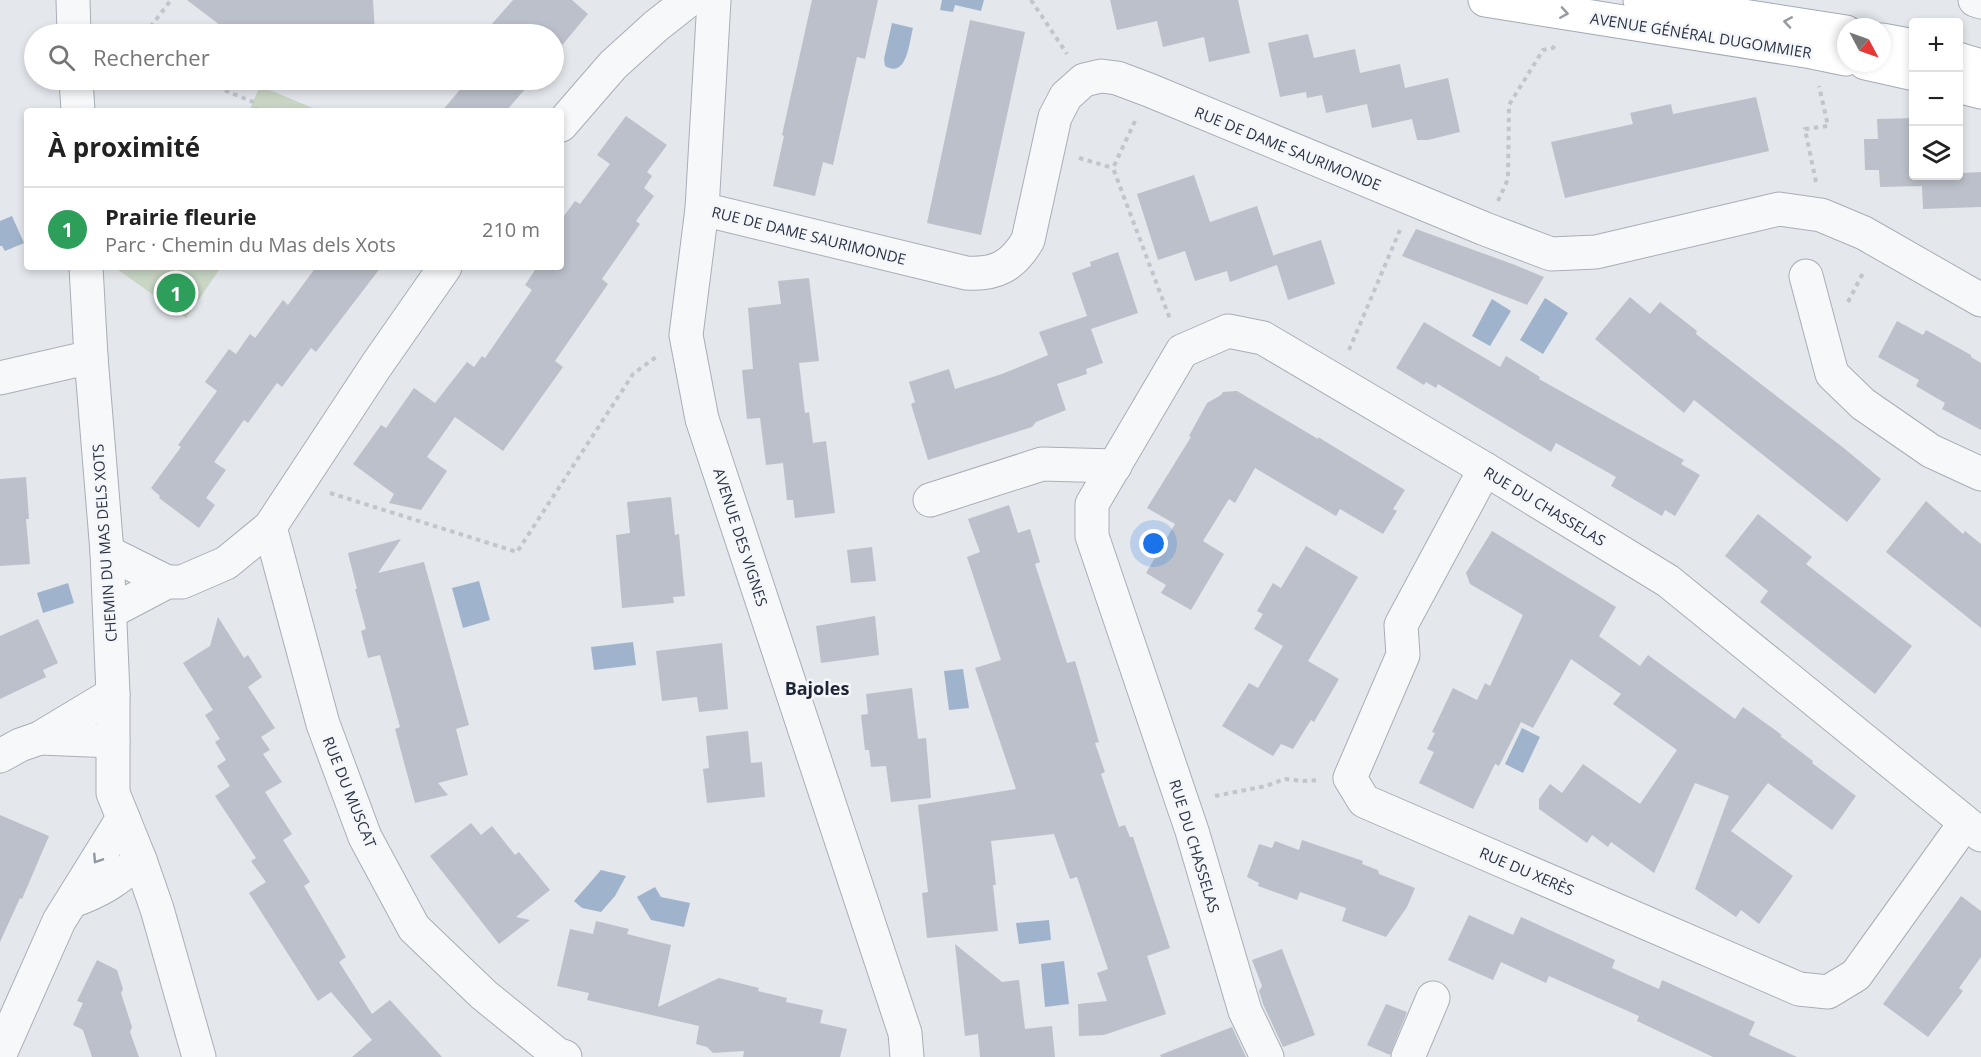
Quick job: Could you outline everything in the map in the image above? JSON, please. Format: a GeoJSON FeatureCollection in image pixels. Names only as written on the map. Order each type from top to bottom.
{"type":"FeatureCollection","features":[{"type":"Feature","properties":{"kind":"main road","name":"AVENUE GÉNÉRAL DUGOMMIER"},"geometry":{"type":"LineString","coordinates":[[1485,0],[1837,57]]}},
{"type":"Feature","properties":{"kind":"main road","name":"AVENUE GÉNÉRAL DUGOMMIER"},"geometry":{"type":"LineString","coordinates":[[1640,0],[1837,31]]}},
{"type":"Feature","properties":{"kind":"main road"},"geometry":{"type":"LineString","coordinates":[[1891,42],[1909,45]]}},
{"type":"Feature","properties":{"kind":"main road"},"geometry":{"type":"LineString","coordinates":[[1963,59],[1981,66]]}},
{"type":"Feature","properties":{"kind":"main road"},"geometry":{"type":"LineString","coordinates":[[1891,69],[1909,73]]}},
{"type":"Feature","properties":{"kind":"main road"},"geometry":{"type":"LineString","coordinates":[[1963,87],[1981,92]]}},
{"type":"Feature","properties":{"kind":"street"},"geometry":{"type":"LineString","coordinates":[[73,0],[74,24]]}},
{"type":"Feature","properties":{"kind":"street"},"geometry":{"type":"LineString","coordinates":[[564,122],[613,65],[689,0]]}},
{"type":"Feature","properties":{"kind":"street","name":"AVENUE DES VIGNES"},"geometry":{"type":"LineString","coordinates":[[714,0],[702,209],[686,335],[702,419],[905,1033],[907,1057]]}},
{"type":"Feature","properties":{"kind":"street"},"geometry":{"type":"LineString","coordinates":[[1975,0],[1981,2]]}},
{"type":"Feature","properties":{"kind":"street","name":"RUE DE DAME SAURIMONDE"},"geometry":{"type":"LineString","coordinates":[[702,209],[966,273],[984,274],[1005,266],[1019,255],[1028,240],[1055,117],[1066,96],[1084,80],[1101,76],[1149,90],[1551,254],[1596,252],[1779,209],[1821,216],[1864,233],[1981,300]]}},
{"type":"Feature","properties":{"kind":"street"},"geometry":{"type":"LineString","coordinates":[[77,90],[78,108]]}},
{"type":"Feature","properties":{"kind":"street","name":"CHEMIN DU MAS DELS XOTS"},"geometry":{"type":"LineString","coordinates":[[86,270],[107,552],[113,694],[113,793],[157,909],[199,1057]]}},
{"type":"Feature","properties":{"kind":"street"},"geometry":{"type":"LineString","coordinates":[[107,552],[167,582],[182,582],[226,563],[270,527],[376,366],[443,270]]}},
{"type":"Feature","properties":{"kind":"street"},"geometry":{"type":"LineString","coordinates":[[1806,276],[1832,374],[1863,405],[1930,451],[1981,474]]}},
{"type":"Feature","properties":{"kind":"street"},"geometry":{"type":"LineString","coordinates":[[33,370],[54,348],[89,324]]}},
{"type":"Feature","properties":{"kind":"street","name":"RUE DU CHASSELAS"},"geometry":{"type":"LineString","coordinates":[[1267,1057],[1245,1011],[1182,802],[1092,536],[1092,504],[1182,351],[1228,330],[1263,338],[1485,469],[1668,581],[1973,829]]}},
{"type":"Feature","properties":{"kind":"street"},"geometry":{"type":"LineString","coordinates":[[0,378],[91,357]]}},
{"type":"Feature","properties":{"kind":"street"},"geometry":{"type":"LineString","coordinates":[[33,370],[66,386],[95,409]]}},
{"type":"Feature","properties":{"kind":"street"},"geometry":{"type":"LineString","coordinates":[[930,500],[1042,464],[1114,466]]}},
{"type":"Feature","properties":{"kind":"street"},"geometry":{"type":"LineString","coordinates":[[1350,778],[1403,655],[1401,625],[1485,469]]}},
{"type":"Feature","properties":{"kind":"street","name":"RUE DU MUSCAT"},"geometry":{"type":"LineString","coordinates":[[270,527],[323,724],[365,837],[414,928],[484,995],[559,1056]]}},
{"type":"Feature","properties":{"kind":"street"},"geometry":{"type":"LineString","coordinates":[[110,612],[167,582]]}},
{"type":"Feature","properties":{"kind":"street"},"geometry":{"type":"LineString","coordinates":[[0,756],[20,745],[40,738],[113,694]]}},
{"type":"Feature","properties":{"kind":"street"},"geometry":{"type":"LineString","coordinates":[[40,738],[113,741]]}},
{"type":"Feature","properties":{"kind":"street","name":"RUE DU XERÈS"},"geometry":{"type":"LineString","coordinates":[[1350,778],[1364,801],[1799,989],[1828,992],[1856,975],[1973,829]]}},
{"type":"Feature","properties":{"kind":"street"},"geometry":{"type":"LineString","coordinates":[[83,897],[123,818]]}},
{"type":"Feature","properties":{"kind":"street"},"geometry":{"type":"LineString","coordinates":[[0,1054],[59,921],[83,897],[121,877],[140,860]]}},
{"type":"Feature","properties":{"kind":"street"},"geometry":{"type":"LineString","coordinates":[[83,897],[157,909]]}},
{"type":"Feature","properties":{"kind":"street"},"geometry":{"type":"LineString","coordinates":[[1408,1057],[1433,998]]}},
{"type":"Feature","properties":{"kind":"path"},"geometry":{"type":"LineString","coordinates":[[153,24],[171,0]]}},
{"type":"Feature","properties":{"kind":"path"},"geometry":{"type":"LineString","coordinates":[[1031,0],[1084,80]]}},
{"type":"Feature","properties":{"kind":"path"},"geometry":{"type":"LineString","coordinates":[[1485,229],[1508,179],[1509,105],[1543,50]]}},
{"type":"Feature","properties":{"kind":"path"},"geometry":{"type":"LineString","coordinates":[[1814,172],[1805,129],[1828,126],[1819,87]]}},
{"type":"Feature","properties":{"kind":"path"},"geometry":{"type":"LineString","coordinates":[[224,90],[253,102],[256,108]]}},
{"type":"Feature","properties":{"kind":"path"},"geometry":{"type":"LineString","coordinates":[[1149,90],[1113,168],[1182,351]]}},
{"type":"Feature","properties":{"kind":"path"},"geometry":{"type":"LineString","coordinates":[[1336,381],[1413,199]]}},
{"type":"Feature","properties":{"kind":"path"},"geometry":{"type":"LineString","coordinates":[[298,483],[517,552],[633,374],[686,335]]}},
{"type":"Feature","properties":{"kind":"path"},"geometry":{"type":"LineString","coordinates":[[1182,802],[1266,786],[1285,779],[1302,781],[1350,778]]}},
{"type":"Feature","properties":{"kind":"green space"},"geometry":{"type":"Polygon","coordinates":[[[258,90],[270,90],[313,108],[250,108],[258,90]]]}},
{"type":"Feature","properties":{"kind":"green space"},"geometry":{"type":"Polygon","coordinates":[[[118,270],[219,270],[186,318],[118,270]]]}},
{"type":"Feature","properties":{"kind":"water"},"geometry":{"type":"Polygon","coordinates":[[[942,0],[984,0],[981,11],[955,5],[953,12],[940,10],[942,0]]]}},
{"type":"Feature","properties":{"kind":"water"},"geometry":{"type":"Polygon","coordinates":[[[892,23],[913,28],[906,58],[898,68],[892,69],[885,66],[884,59],[892,23]]]}},
{"type":"Feature","properties":{"kind":"water"},"geometry":{"type":"Polygon","coordinates":[[[12,216],[24,243],[5,251],[0,246],[0,221],[12,216]]]}},
{"type":"Feature","properties":{"kind":"water"},"geometry":{"type":"Polygon","coordinates":[[[1545,298],[1568,313],[1543,354],[1520,340],[1545,298]]]}},
{"type":"Feature","properties":{"kind":"water"},"geometry":{"type":"Polygon","coordinates":[[[1492,299],[1511,311],[1490,346],[1472,336],[1492,299]]]}},
{"type":"Feature","properties":{"kind":"water"},"geometry":{"type":"Polygon","coordinates":[[[479,581],[490,620],[463,628],[452,588],[479,581]]]}},
{"type":"Feature","properties":{"kind":"water"},"geometry":{"type":"Polygon","coordinates":[[[68,583],[74,603],[43,613],[37,593],[68,583]]]}},
{"type":"Feature","properties":{"kind":"water"},"geometry":{"type":"Polygon","coordinates":[[[633,642],[636,665],[594,670],[591,647],[633,642]]]}},
{"type":"Feature","properties":{"kind":"water"},"geometry":{"type":"Polygon","coordinates":[[[963,669],[969,708],[949,710],[944,671],[963,669]]]}},
{"type":"Feature","properties":{"kind":"water"},"geometry":{"type":"Polygon","coordinates":[[[1522,728],[1540,737],[1523,773],[1505,764],[1522,728]]]}},
{"type":"Feature","properties":{"kind":"water"},"geometry":{"type":"Polygon","coordinates":[[[601,870],[626,876],[615,896],[601,912],[582,908],[574,901],[601,870]]]}},
{"type":"Feature","properties":{"kind":"water"},"geometry":{"type":"Polygon","coordinates":[[[655,887],[661,897],[690,903],[684,927],[651,920],[637,897],[655,887]]]}},
{"type":"Feature","properties":{"kind":"water"},"geometry":{"type":"Polygon","coordinates":[[[1049,920],[1051,940],[1019,944],[1016,923],[1049,920]]]}},
{"type":"Feature","properties":{"kind":"water"},"geometry":{"type":"Polygon","coordinates":[[[1064,961],[1069,1004],[1045,1007],[1041,964],[1064,961]]]}},
{"type":"Feature","properties":{"kind":"building"},"geometry":{"type":"Polygon","coordinates":[[[187,0],[373,0],[374,24],[218,24],[187,0]]]}},
{"type":"Feature","properties":{"kind":"building"},"geometry":{"type":"Polygon","coordinates":[[[513,0],[572,0],[588,14],[564,43],[564,24],[492,24],[513,0]]]}},
{"type":"Feature","properties":{"kind":"building"},"geometry":{"type":"Polygon","coordinates":[[[812,0],[878,0],[865,59],[857,57],[833,165],[823,162],[815,196],[773,186],[812,0]]]}},
{"type":"Feature","properties":{"kind":"building"},"geometry":{"type":"Polygon","coordinates":[[[1110,0],[1238,0],[1250,53],[1209,62],[1204,37],[1163,47],[1157,21],[1117,30],[1110,0]]]}},
{"type":"Feature","properties":{"kind":"building"},"geometry":{"type":"Polygon","coordinates":[[[970,20],[1025,32],[981,235],[927,223],[970,20]]]}},
{"type":"Feature","properties":{"kind":"building"},"geometry":{"type":"Polygon","coordinates":[[[1308,34],[1314,58],[1355,49],[1360,73],[1400,64],[1405,88],[1448,78],[1460,132],[1428,140],[1417,140],[1412,119],[1372,128],[1367,104],[1326,113],[1322,95],[1307,98],[1306,92],[1280,97],[1268,43],[1308,34]]]}},
{"type":"Feature","properties":{"kind":"building"},"geometry":{"type":"Polygon","coordinates":[[[460,90],[524,90],[509,108],[445,108],[460,90]]]}},
{"type":"Feature","properties":{"kind":"building"},"geometry":{"type":"Polygon","coordinates":[[[1756,97],[1769,151],[1565,198],[1551,142],[1633,124],[1630,113],[1671,104],[1673,114],[1756,97]]]}},
{"type":"Feature","properties":{"kind":"building"},"geometry":{"type":"Polygon","coordinates":[[[626,116],[667,145],[647,172],[652,176],[644,188],[654,196],[636,221],[640,224],[602,279],[608,284],[555,361],[563,367],[503,451],[455,417],[427,457],[447,471],[421,510],[389,503],[394,494],[353,464],[381,425],[386,428],[414,388],[435,403],[467,362],[474,367],[482,356],[485,358],[532,290],[525,285],[535,270],[564,270],[564,216],[575,201],[580,204],[610,164],[597,155],[626,116]]]}},
{"type":"Feature","properties":{"kind":"building"},"geometry":{"type":"Polygon","coordinates":[[[1909,118],[1909,180],[1963,180],[1963,173],[1981,172],[1981,207],[1923,209],[1922,186],[1880,187],[1879,170],[1865,170],[1864,139],[1878,139],[1877,119],[1909,118]]]}},
{"type":"Feature","properties":{"kind":"building"},"geometry":{"type":"Polygon","coordinates":[[[1194,175],[1210,222],[1257,206],[1274,257],[1274,255],[1321,240],[1335,284],[1288,300],[1277,265],[1230,282],[1227,271],[1195,281],[1185,251],[1158,260],[1137,194],[1194,175]]]}},
{"type":"Feature","properties":{"kind":"building"},"geometry":{"type":"Polygon","coordinates":[[[1416,229],[1544,277],[1527,305],[1402,256],[1416,229]]]}},
{"type":"Feature","properties":{"kind":"building"},"geometry":{"type":"Polygon","coordinates":[[[1118,252],[1138,313],[1091,329],[1103,363],[1086,369],[1087,374],[1057,384],[1066,410],[1036,422],[1032,427],[928,460],[911,404],[915,402],[909,382],[949,369],[955,389],[1002,374],[1048,355],[1039,332],[1087,316],[1072,273],[1091,266],[1090,262],[1118,252]]]}},
{"type":"Feature","properties":{"kind":"building"},"geometry":{"type":"Polygon","coordinates":[[[314,270],[379,270],[316,352],[311,348],[282,387],[277,383],[248,423],[244,420],[214,462],[226,470],[206,498],[215,505],[199,528],[159,498],[160,496],[151,488],[181,447],[178,445],[217,391],[205,382],[229,349],[236,354],[250,334],[255,338],[283,300],[288,305],[314,270]]]}},
{"type":"Feature","properties":{"kind":"building"},"geometry":{"type":"Polygon","coordinates":[[[809,278],[819,361],[799,363],[805,413],[809,412],[813,443],[826,441],[835,513],[795,518],[793,500],[787,500],[783,463],[766,465],[760,418],[747,419],[742,370],[753,369],[748,308],[781,304],[778,281],[809,278]]]}},
{"type":"Feature","properties":{"kind":"building"},"geometry":{"type":"Polygon","coordinates":[[[1630,297],[1650,314],[1660,302],[1697,331],[1696,334],[1881,479],[1847,522],[1694,400],[1684,413],[1595,339],[1630,297]]]}},
{"type":"Feature","properties":{"kind":"building"},"geometry":{"type":"Polygon","coordinates":[[[1897,321],[1923,335],[1926,330],[1981,363],[1981,430],[1942,409],[1945,403],[1916,386],[1919,380],[1878,357],[1897,321]]]}},
{"type":"Feature","properties":{"kind":"building"},"geometry":{"type":"Polygon","coordinates":[[[1424,322],[1500,367],[1506,356],[1540,377],[1539,379],[1684,460],[1681,464],[1700,475],[1675,516],[1665,510],[1662,516],[1611,486],[1616,477],[1556,443],[1551,452],[1438,384],[1436,388],[1426,382],[1424,385],[1396,368],[1424,322]]]}},
{"type":"Feature","properties":{"kind":"building"},"geometry":{"type":"Polygon","coordinates":[[[1237,391],[1405,490],[1393,509],[1397,511],[1383,534],[1340,509],[1336,516],[1255,468],[1235,503],[1229,499],[1203,541],[1224,554],[1191,610],[1161,593],[1166,585],[1146,573],[1175,524],[1147,508],[1191,437],[1189,436],[1207,403],[1223,392],[1237,391]]]}},
{"type":"Feature","properties":{"kind":"building"},"geometry":{"type":"Polygon","coordinates":[[[26,477],[29,519],[26,519],[30,564],[0,566],[0,479],[26,477]]]}},
{"type":"Feature","properties":{"kind":"building"},"geometry":{"type":"Polygon","coordinates":[[[671,497],[675,535],[679,534],[685,596],[673,597],[674,603],[622,608],[616,535],[630,533],[627,502],[671,497]]]}},
{"type":"Feature","properties":{"kind":"building"},"geometry":{"type":"Polygon","coordinates":[[[1926,501],[1963,534],[1965,531],[1981,544],[1981,628],[1886,552],[1926,501]]]}},
{"type":"Feature","properties":{"kind":"building"},"geometry":{"type":"Polygon","coordinates":[[[1009,505],[1018,533],[1030,529],[1040,562],[1035,564],[1067,663],[1075,661],[1099,742],[1095,743],[1105,772],[1101,774],[1119,827],[1125,825],[1130,837],[1133,837],[1170,948],[1147,956],[1166,1014],[1104,1035],[1079,1036],[1078,1004],[1107,1001],[1097,973],[1108,969],[1077,877],[1070,879],[1054,834],[991,841],[998,931],[927,938],[922,893],[928,892],[918,805],[1016,789],[975,668],[1001,660],[967,557],[980,552],[968,519],[1009,505]]]}},
{"type":"Feature","properties":{"kind":"building"},"geometry":{"type":"Polygon","coordinates":[[[1758,514],[1812,557],[1806,564],[1912,646],[1875,694],[1760,602],[1768,591],[1725,556],[1758,514]]]}},
{"type":"Feature","properties":{"kind":"building"},"geometry":{"type":"Polygon","coordinates":[[[1492,531],[1616,607],[1599,636],[1640,666],[1648,655],[1735,719],[1743,707],[1782,735],[1780,736],[1813,761],[1812,763],[1856,796],[1832,830],[1768,783],[1731,831],[1793,876],[1759,924],[1741,910],[1736,917],[1695,889],[1729,796],[1695,783],[1654,873],[1611,842],[1608,847],[1592,835],[1587,843],[1539,809],[1539,799],[1550,784],[1562,793],[1583,764],[1640,804],[1677,750],[1613,704],[1621,694],[1571,659],[1533,728],[1521,722],[1499,766],[1495,764],[1473,809],[1419,783],[1434,752],[1427,749],[1435,733],[1432,732],[1453,688],[1477,700],[1485,683],[1490,686],[1523,615],[1470,584],[1466,573],[1492,531]]]}},
{"type":"Feature","properties":{"kind":"building"},"geometry":{"type":"Polygon","coordinates":[[[401,539],[378,573],[424,562],[469,725],[456,729],[468,775],[438,783],[448,795],[415,803],[395,729],[400,727],[380,655],[368,658],[361,631],[366,629],[348,553],[401,539]]]}},
{"type":"Feature","properties":{"kind":"building"},"geometry":{"type":"Polygon","coordinates":[[[1306,546],[1358,577],[1308,661],[1339,679],[1314,722],[1311,720],[1293,749],[1281,744],[1273,756],[1222,726],[1249,683],[1258,688],[1283,646],[1254,629],[1263,614],[1257,611],[1273,583],[1281,588],[1306,546]]]}},
{"type":"Feature","properties":{"kind":"building"},"geometry":{"type":"Polygon","coordinates":[[[872,547],[876,581],[851,583],[847,550],[872,547]]]}},
{"type":"Feature","properties":{"kind":"building"},"geometry":{"type":"Polygon","coordinates":[[[875,616],[879,655],[821,663],[816,626],[875,616]]]}},
{"type":"Feature","properties":{"kind":"building"},"geometry":{"type":"Polygon","coordinates":[[[218,617],[244,658],[248,655],[262,677],[248,687],[275,728],[261,737],[270,750],[263,754],[282,782],[265,792],[292,834],[283,840],[310,882],[304,886],[346,957],[339,962],[372,1014],[390,1000],[442,1057],[352,1057],[372,1040],[331,992],[318,1001],[249,893],[266,882],[251,861],[256,858],[215,796],[230,786],[217,766],[226,760],[215,742],[220,739],[205,715],[213,710],[183,663],[210,646],[218,617]]]}},
{"type":"Feature","properties":{"kind":"building"},"geometry":{"type":"Polygon","coordinates":[[[38,619],[58,663],[43,670],[46,677],[0,699],[0,636],[38,619]]]}},
{"type":"Feature","properties":{"kind":"building"},"geometry":{"type":"Polygon","coordinates":[[[722,643],[728,709],[699,712],[697,697],[662,701],[656,651],[722,643]]]}},
{"type":"Feature","properties":{"kind":"building"},"geometry":{"type":"Polygon","coordinates":[[[912,688],[918,739],[926,738],[931,798],[891,802],[886,766],[871,767],[869,750],[865,750],[861,715],[868,714],[866,694],[912,688]]]}},
{"type":"Feature","properties":{"kind":"building"},"geometry":{"type":"Polygon","coordinates":[[[748,731],[751,763],[762,762],[765,797],[707,803],[703,769],[709,768],[706,736],[748,731]]]}},
{"type":"Feature","properties":{"kind":"building"},"geometry":{"type":"Polygon","coordinates":[[[0,815],[49,836],[22,899],[20,898],[0,942],[0,815]]]}},
{"type":"Feature","properties":{"kind":"building"},"geometry":{"type":"Polygon","coordinates":[[[471,823],[481,835],[492,826],[515,855],[519,852],[550,890],[516,917],[530,920],[499,944],[430,856],[471,823]]]}},
{"type":"Feature","properties":{"kind":"building"},"geometry":{"type":"Polygon","coordinates":[[[1302,840],[1363,861],[1362,864],[1378,870],[1379,874],[1415,888],[1407,907],[1386,937],[1342,921],[1346,908],[1300,892],[1297,900],[1258,886],[1259,883],[1247,877],[1259,844],[1272,848],[1275,841],[1299,850],[1302,840]]]}},
{"type":"Feature","properties":{"kind":"building"},"geometry":{"type":"Polygon","coordinates":[[[1961,896],[1981,911],[1981,957],[1959,988],[1963,991],[1928,1037],[1883,1004],[1961,896]]]}},
{"type":"Feature","properties":{"kind":"building"},"geometry":{"type":"Polygon","coordinates":[[[1469,915],[1513,935],[1521,917],[1615,960],[1612,968],[1659,989],[1662,980],[1755,1022],[1749,1035],[1797,1057],[1713,1057],[1637,1021],[1639,1016],[1549,976],[1546,983],[1501,962],[1493,980],[1448,960],[1469,915]]]}},
{"type":"Feature","properties":{"kind":"building"},"geometry":{"type":"Polygon","coordinates":[[[596,921],[629,929],[627,934],[671,945],[658,1007],[719,978],[759,988],[758,991],[787,998],[786,1002],[823,1010],[820,1023],[847,1029],[840,1057],[743,1057],[744,1051],[713,1053],[707,1047],[696,1044],[699,1026],[587,1000],[589,993],[557,986],[570,929],[593,934],[596,921]]]}},
{"type":"Feature","properties":{"kind":"building"},"geometry":{"type":"Polygon","coordinates":[[[955,944],[1002,982],[1019,980],[1025,1029],[1052,1026],[1055,1057],[980,1057],[978,1034],[965,1036],[955,944]]]}},
{"type":"Feature","properties":{"kind":"building"},"geometry":{"type":"Polygon","coordinates":[[[1282,949],[1315,1035],[1283,1047],[1263,1004],[1259,991],[1262,986],[1252,960],[1282,949]]]}},
{"type":"Feature","properties":{"kind":"building"},"geometry":{"type":"Polygon","coordinates":[[[97,960],[117,970],[123,989],[121,993],[132,1027],[130,1032],[139,1057],[92,1057],[83,1030],[73,1025],[83,1003],[77,1001],[97,960]]]}},
{"type":"Feature","properties":{"kind":"building"},"geometry":{"type":"Polygon","coordinates":[[[1386,1004],[1407,1012],[1390,1055],[1367,1045],[1386,1004]]]}},
{"type":"Feature","properties":{"kind":"building"},"geometry":{"type":"Polygon","coordinates":[[[1232,1027],[1246,1057],[1161,1057],[1160,1055],[1232,1027]]]}},
{"type":"Feature","properties":{"kind":"place","name":"Prairie fleurie"},"geometry":{"type":"Point","coordinates":[176,293]}},
{"type":"Feature","properties":{"kind":"district","name":"Bajoles"},"geometry":{"type":"Point","coordinates":[817,688]}}]}
